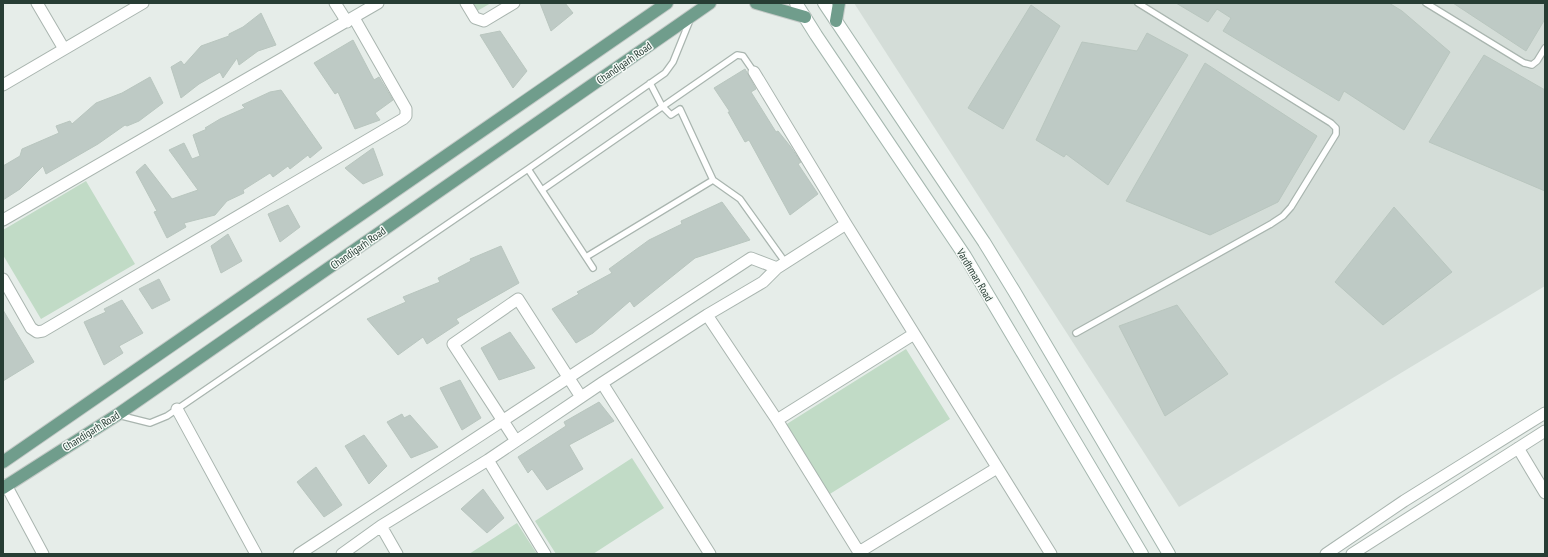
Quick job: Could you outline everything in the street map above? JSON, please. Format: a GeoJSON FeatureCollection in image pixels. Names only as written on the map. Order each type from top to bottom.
{"type":"FeatureCollection","features":[{"type":"Feature","properties":{"kind":"main road","name":"Chandigarh Road"},"geometry":{"type":"LineString","coordinates":[[3,462],[667,3]]}},
{"type":"Feature","properties":{"kind":"main road","name":"Chandigarh Road"},"geometry":{"type":"LineString","coordinates":[[5,486],[117,415],[710,3]]}},
{"type":"Feature","properties":{"kind":"main road"},"geometry":{"type":"LineString","coordinates":[[756,3],[805,17]]}},
{"type":"Feature","properties":{"kind":"main road"},"geometry":{"type":"LineString","coordinates":[[836,21],[839,3]]}},
{"type":"Feature","properties":{"kind":"street"},"geometry":{"type":"LineString","coordinates":[[37,3],[64,49]]}},
{"type":"Feature","properties":{"kind":"street"},"geometry":{"type":"LineString","coordinates":[[3,85],[143,3]]}},
{"type":"Feature","properties":{"kind":"street"},"geometry":{"type":"LineString","coordinates":[[3,279],[31,328],[37,332],[43,331],[403,120],[406,116],[406,109],[350,20],[335,3]]}},
{"type":"Feature","properties":{"kind":"street"},"geometry":{"type":"LineString","coordinates":[[3,220],[378,3]]}},
{"type":"Feature","properties":{"kind":"street"},"geometry":{"type":"LineString","coordinates":[[466,3],[475,18],[484,21],[514,3]]}},
{"type":"Feature","properties":{"kind":"street","name":"Vardhman Road"},"geometry":{"type":"LineString","coordinates":[[796,3],[964,256],[1142,554]]}},
{"type":"Feature","properties":{"kind":"street"},"geometry":{"type":"LineString","coordinates":[[824,3],[984,242],[1169,554]]}},
{"type":"Feature","properties":{"kind":"street"},"geometry":{"type":"LineString","coordinates":[[754,72],[846,224],[1051,554]]}},
{"type":"Feature","properties":{"kind":"street"},"geometry":{"type":"LineString","coordinates":[[342,554],[381,526],[488,460],[602,383],[707,315],[763,282],[781,265],[846,224]]}},
{"type":"Feature","properties":{"kind":"street"},"geometry":{"type":"LineString","coordinates":[[299,554],[751,258],[781,265]]}},
{"type":"Feature","properties":{"kind":"street"},"geometry":{"type":"LineString","coordinates":[[516,441],[453,344],[518,299],[582,397]]}},
{"type":"Feature","properties":{"kind":"street"},"geometry":{"type":"LineString","coordinates":[[707,315],[777,420],[860,553],[998,468]]}},
{"type":"Feature","properties":{"kind":"street"},"geometry":{"type":"LineString","coordinates":[[777,420],[914,334]]}},
{"type":"Feature","properties":{"kind":"street"},"geometry":{"type":"LineString","coordinates":[[602,383],[710,554]]}},
{"type":"Feature","properties":{"kind":"street"},"geometry":{"type":"LineString","coordinates":[[177,409],[256,554]]}},
{"type":"Feature","properties":{"kind":"street"},"geometry":{"type":"LineString","coordinates":[[1326,554],[1404,501],[1545,413]]}},
{"type":"Feature","properties":{"kind":"street"},"geometry":{"type":"LineString","coordinates":[[1352,554],[1545,431]]}},
{"type":"Feature","properties":{"kind":"street"},"geometry":{"type":"LineString","coordinates":[[1518,448],[1545,493]]}},
{"type":"Feature","properties":{"kind":"street"},"geometry":{"type":"LineString","coordinates":[[488,460],[545,554]]}},
{"type":"Feature","properties":{"kind":"street"},"geometry":{"type":"LineString","coordinates":[[5,486],[43,554]]}},
{"type":"Feature","properties":{"kind":"street"},"geometry":{"type":"LineString","coordinates":[[381,526],[397,554]]}},
{"type":"Feature","properties":{"kind":"lane"},"geometry":{"type":"LineString","coordinates":[[1076,333],[1283,216],[1291,208],[1336,134],[1336,128],[1331,123],[1138,3]]}},
{"type":"Feature","properties":{"kind":"lane"},"geometry":{"type":"LineString","coordinates":[[1426,3],[1524,63],[1532,64],[1537,61],[1545,48]]}},
{"type":"Feature","properties":{"kind":"lane"},"geometry":{"type":"LineString","coordinates":[[117,415],[150,423],[159,420],[528,169],[670,68],[691,16]]}},
{"type":"Feature","properties":{"kind":"lane"},"geometry":{"type":"LineString","coordinates":[[542,190],[737,55],[743,56],[754,72]]}},
{"type":"Feature","properties":{"kind":"lane"},"geometry":{"type":"LineString","coordinates":[[650,83],[662,106],[670,115],[680,109],[713,180],[740,198],[781,265]]}},
{"type":"Feature","properties":{"kind":"lane"},"geometry":{"type":"LineString","coordinates":[[528,169],[593,268]]}},
{"type":"Feature","properties":{"kind":"lane"},"geometry":{"type":"LineString","coordinates":[[586,257],[713,180]]}},
{"type":"Feature","properties":{"kind":"shaded area"},"geometry":{"type":"Polygon","coordinates":[[[854,3],[1545,3],[1545,286],[1179,507],[854,3]]]}},
{"type":"Feature","properties":{"kind":"green space"},"geometry":{"type":"Polygon","coordinates":[[[466,3],[491,3],[472,14],[466,3]]]}},
{"type":"Feature","properties":{"kind":"green space"},"geometry":{"type":"Polygon","coordinates":[[[86,181],[135,264],[41,319],[3,255],[3,230],[86,181]]]}},
{"type":"Feature","properties":{"kind":"green space"},"geometry":{"type":"Polygon","coordinates":[[[906,349],[950,419],[825,497],[782,427],[906,349]]]}},
{"type":"Feature","properties":{"kind":"green space"},"geometry":{"type":"Polygon","coordinates":[[[632,458],[664,508],[593,554],[556,554],[535,521],[632,458]]]}},
{"type":"Feature","properties":{"kind":"green space"},"geometry":{"type":"Polygon","coordinates":[[[517,523],[537,554],[469,554],[517,523]]]}},
{"type":"Feature","properties":{"kind":"building"},"geometry":{"type":"Polygon","coordinates":[[[540,3],[565,3],[573,13],[551,31],[540,3]]]}},
{"type":"Feature","properties":{"kind":"building"},"geometry":{"type":"Polygon","coordinates":[[[1176,3],[1389,3],[1402,11],[1450,52],[1404,130],[1344,91],[1339,101],[1223,31],[1231,18],[1217,9],[1208,22],[1176,3]]]}},
{"type":"Feature","properties":{"kind":"building"},"geometry":{"type":"Polygon","coordinates":[[[1453,3],[1545,3],[1545,19],[1526,51],[1453,3]]]}},
{"type":"Feature","properties":{"kind":"building"},"geometry":{"type":"Polygon","coordinates":[[[1031,5],[1060,26],[1003,129],[968,108],[1031,5]]]}},
{"type":"Feature","properties":{"kind":"building"},"geometry":{"type":"Polygon","coordinates":[[[261,13],[276,45],[258,51],[239,65],[237,58],[223,78],[220,72],[199,84],[181,98],[171,67],[181,61],[184,65],[201,46],[229,36],[229,34],[243,27],[261,13]]]}},
{"type":"Feature","properties":{"kind":"building"},"geometry":{"type":"Polygon","coordinates":[[[500,31],[527,71],[513,88],[480,35],[500,31]]]}},
{"type":"Feature","properties":{"kind":"building"},"geometry":{"type":"Polygon","coordinates":[[[1147,33],[1188,55],[1108,185],[1066,154],[1064,157],[1036,140],[1082,42],[1137,51],[1147,33]]]}},
{"type":"Feature","properties":{"kind":"building"},"geometry":{"type":"Polygon","coordinates":[[[353,40],[374,80],[379,77],[393,100],[375,113],[380,120],[355,129],[338,92],[335,94],[314,63],[353,40]]]}},
{"type":"Feature","properties":{"kind":"building"},"geometry":{"type":"Polygon","coordinates":[[[1484,55],[1545,90],[1545,191],[1429,142],[1484,55]]]}},
{"type":"Feature","properties":{"kind":"building"},"geometry":{"type":"Polygon","coordinates":[[[1205,63],[1317,136],[1278,202],[1210,235],[1126,201],[1205,63]]]}},
{"type":"Feature","properties":{"kind":"building"},"geometry":{"type":"Polygon","coordinates":[[[745,69],[756,89],[751,92],[776,132],[778,131],[801,162],[798,164],[818,194],[790,215],[749,140],[745,142],[728,112],[730,112],[714,88],[745,69]]]}},
{"type":"Feature","properties":{"kind":"building"},"geometry":{"type":"Polygon","coordinates":[[[150,77],[163,103],[139,121],[127,126],[125,125],[98,144],[46,174],[43,166],[20,189],[3,200],[3,166],[20,156],[22,149],[59,133],[56,126],[70,121],[72,124],[96,103],[122,93],[150,77]]]}},
{"type":"Feature","properties":{"kind":"building"},"geometry":{"type":"Polygon","coordinates":[[[281,90],[322,148],[310,158],[308,155],[290,169],[288,166],[273,177],[270,173],[243,190],[244,193],[227,201],[215,215],[184,223],[186,227],[167,238],[154,212],[157,211],[136,172],[145,164],[172,199],[198,190],[169,150],[184,143],[192,159],[200,156],[193,135],[207,129],[205,128],[220,119],[245,108],[242,105],[270,92],[281,90]]]}},
{"type":"Feature","properties":{"kind":"building"},"geometry":{"type":"Polygon","coordinates":[[[373,148],[383,175],[363,184],[345,168],[373,148]]]}},
{"type":"Feature","properties":{"kind":"building"},"geometry":{"type":"Polygon","coordinates":[[[722,202],[750,240],[695,258],[634,307],[630,301],[593,333],[576,343],[552,309],[579,294],[577,292],[612,273],[609,269],[649,240],[682,224],[681,221],[722,202]]]}},
{"type":"Feature","properties":{"kind":"building"},"geometry":{"type":"Polygon","coordinates":[[[288,205],[300,227],[280,242],[268,214],[288,205]]]}},
{"type":"Feature","properties":{"kind":"building"},"geometry":{"type":"Polygon","coordinates":[[[1394,207],[1452,272],[1383,325],[1335,282],[1394,207]]]}},
{"type":"Feature","properties":{"kind":"building"},"geometry":{"type":"Polygon","coordinates":[[[228,234],[242,261],[221,273],[211,246],[228,234]]]}},
{"type":"Feature","properties":{"kind":"building"},"geometry":{"type":"Polygon","coordinates":[[[501,246],[519,283],[456,319],[459,323],[427,344],[423,337],[398,355],[367,319],[406,302],[403,297],[440,282],[438,278],[471,261],[470,259],[501,246]]]}},
{"type":"Feature","properties":{"kind":"building"},"geometry":{"type":"Polygon","coordinates":[[[159,279],[170,300],[152,309],[139,289],[159,279]]]}},
{"type":"Feature","properties":{"kind":"building"},"geometry":{"type":"Polygon","coordinates":[[[122,300],[143,333],[119,346],[123,353],[104,365],[84,322],[106,312],[104,309],[122,300]]]}},
{"type":"Feature","properties":{"kind":"building"},"geometry":{"type":"Polygon","coordinates":[[[1177,305],[1228,374],[1165,416],[1119,326],[1177,305]]]}},
{"type":"Feature","properties":{"kind":"building"},"geometry":{"type":"Polygon","coordinates":[[[3,310],[34,362],[3,381],[3,310]]]}},
{"type":"Feature","properties":{"kind":"building"},"geometry":{"type":"Polygon","coordinates":[[[510,332],[535,368],[499,380],[481,348],[510,332]]]}},
{"type":"Feature","properties":{"kind":"building"},"geometry":{"type":"Polygon","coordinates":[[[460,380],[481,418],[462,430],[440,388],[460,380]]]}},
{"type":"Feature","properties":{"kind":"building"},"geometry":{"type":"Polygon","coordinates":[[[599,402],[614,421],[569,445],[583,469],[547,490],[532,469],[528,473],[518,457],[566,426],[564,422],[599,402]]]}},
{"type":"Feature","properties":{"kind":"building"},"geometry":{"type":"Polygon","coordinates":[[[402,414],[404,418],[410,415],[438,447],[411,458],[387,422],[402,414]]]}},
{"type":"Feature","properties":{"kind":"building"},"geometry":{"type":"Polygon","coordinates":[[[364,435],[387,466],[369,484],[345,446],[364,435]]]}},
{"type":"Feature","properties":{"kind":"building"},"geometry":{"type":"Polygon","coordinates":[[[316,467],[342,505],[324,517],[297,482],[316,467]]]}},
{"type":"Feature","properties":{"kind":"building"},"geometry":{"type":"Polygon","coordinates":[[[483,489],[504,518],[487,533],[461,509],[483,489]]]}}]}
